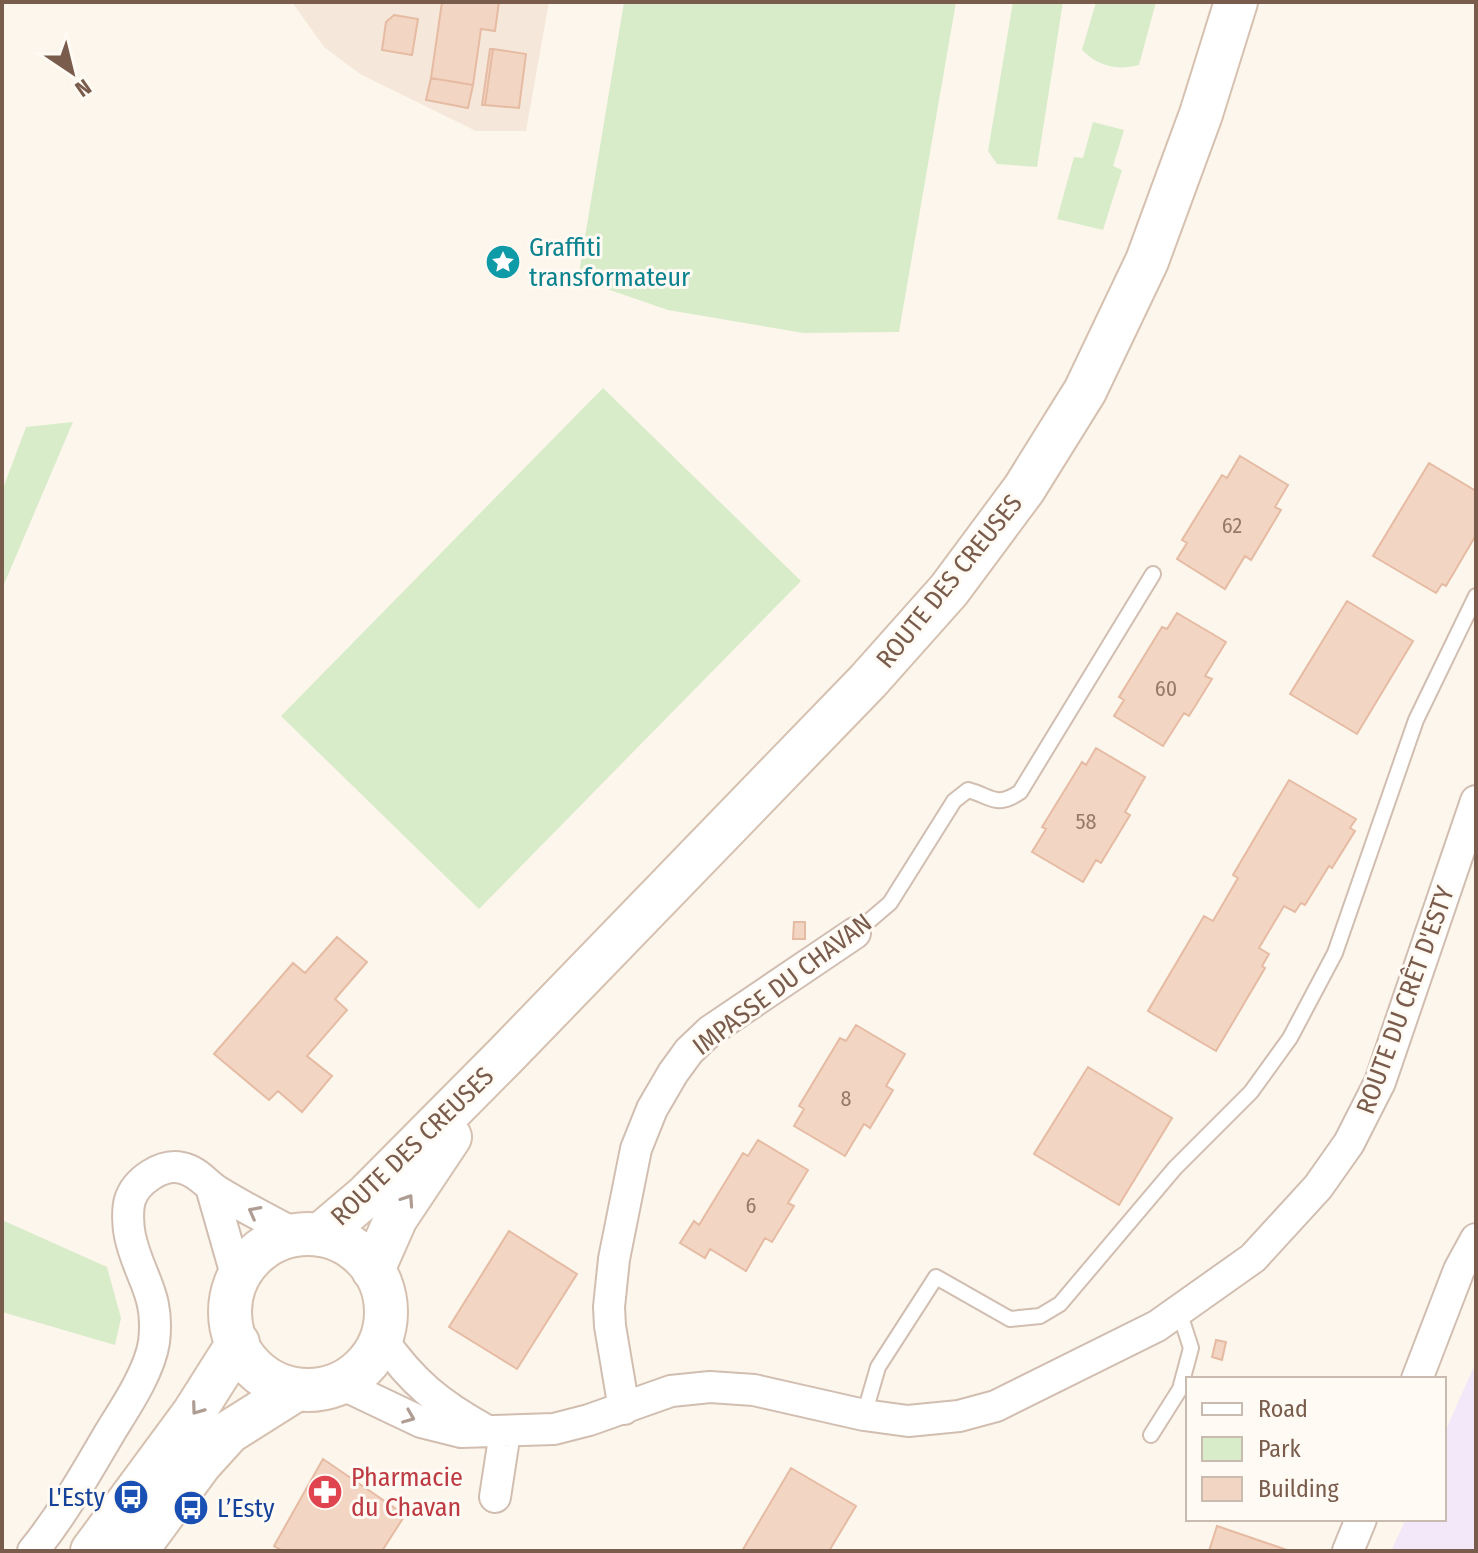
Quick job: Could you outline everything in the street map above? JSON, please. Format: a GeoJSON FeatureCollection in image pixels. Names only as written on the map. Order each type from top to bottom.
{"type":"FeatureCollection","features":[{"type":"Feature","properties":{"kind":"main road","name":"ROUTE DES CREUSES"},"geometry":{"type":"LineString","coordinates":[[309,1235],[366,1196],[505,1056],[868,681],[949,590],[1024,489],[1085,391],[1147,261],[1201,114],[1236,2]]}},
{"type":"Feature","properties":{"kind":"main road","name":"ROUTE DES CREUSES"},"geometry":{"type":"LineString","coordinates":[[373,1270],[396,1218],[505,1056]]}},
{"type":"Feature","properties":{"kind":"main road","name":"ROUTE DES CREUSES"},"geometry":{"type":"LineString","coordinates":[[237,1278],[256,1254],[275,1241],[309,1235],[341,1241],[359,1253],[373,1270],[383,1292],[386,1317],[382,1339]]}},
{"type":"Feature","properties":{"kind":"main road"},"geometry":{"type":"LineString","coordinates":[[237,1278],[230,1299],[230,1326],[255,1371],[277,1385],[294,1391],[327,1389],[349,1378],[368,1362],[382,1339]]}},
{"type":"Feature","properties":{"kind":"main road"},"geometry":{"type":"LineString","coordinates":[[92,1551],[209,1392],[238,1343]]}},
{"type":"Feature","properties":{"kind":"main road"},"geometry":{"type":"LineString","coordinates":[[136,1551],[200,1464],[229,1432],[294,1391]]}},
{"type":"Feature","properties":{"kind":"street","name":"ROUTE DU CRÊT D'ESTY"},"geometry":{"type":"LineString","coordinates":[[339,1383],[421,1422],[461,1432],[554,1429],[624,1409],[671,1391],[710,1387],[754,1390],[864,1415],[908,1421],[959,1416],[996,1406],[1157,1326],[1253,1258],[1318,1187],[1349,1143],[1380,1082],[1476,801]]}},
{"type":"Feature","properties":{"kind":"street","name":"IMPASSE DU CHAVAN"},"geometry":{"type":"LineString","coordinates":[[624,1409],[609,1307],[614,1259],[636,1149],[652,1109],[689,1051],[710,1031],[855,933]]}},
{"type":"Feature","properties":{"kind":"street"},"geometry":{"type":"LineString","coordinates":[[33,1551],[59,1519],[135,1390],[154,1344],[152,1294],[130,1237],[129,1202],[138,1184],[166,1168],[181,1167],[211,1187],[309,1235]]}},
{"type":"Feature","properties":{"kind":"street"},"geometry":{"type":"LineString","coordinates":[[211,1187],[237,1278]]}},
{"type":"Feature","properties":{"kind":"street"},"geometry":{"type":"LineString","coordinates":[[1418,1377],[1459,1270],[1476,1239]]}},
{"type":"Feature","properties":{"kind":"street"},"geometry":{"type":"LineString","coordinates":[[382,1339],[400,1365],[425,1391],[495,1431],[495,1497]]}},
{"type":"Feature","properties":{"kind":"street"},"geometry":{"type":"LineString","coordinates":[[1348,1551],[1360,1521]]}},
{"type":"Feature","properties":{"kind":"lane","name":"IMPASSE DU CHAVAN"},"geometry":{"type":"LineString","coordinates":[[855,933],[890,903],[954,801],[968,790],[998,803],[1020,792],[1153,574]]}},
{"type":"Feature","properties":{"kind":"lane"},"geometry":{"type":"LineString","coordinates":[[864,1415],[878,1367],[936,1277],[1010,1319],[1040,1316],[1060,1304],[1175,1168],[1251,1092],[1290,1038],[1335,953],[1416,720],[1476,596]]}},
{"type":"Feature","properties":{"kind":"lane"},"geometry":{"type":"LineString","coordinates":[[1151,1435],[1180,1389],[1191,1348],[1179,1311]]}},
{"type":"Feature","properties":{"kind":"shaded area"},"geometry":{"type":"Polygon","coordinates":[[[292,2],[549,2],[526,131],[476,131],[360,74],[324,47],[292,2]]]}},
{"type":"Feature","properties":{"kind":"shaded area"},"geometry":{"type":"Polygon","coordinates":[[[1476,1362],[1476,1551],[1391,1551],[1405,1521],[1446,1521],[1446,1430],[1476,1362]]]}},
{"type":"Feature","properties":{"kind":"green space"},"geometry":{"type":"Polygon","coordinates":[[[624,2],[956,2],[899,332],[803,333],[668,310],[578,279],[624,2]]]}},
{"type":"Feature","properties":{"kind":"green space"},"geometry":{"type":"Polygon","coordinates":[[[1013,2],[1063,2],[1037,167],[997,164],[988,151],[1013,2]]]}},
{"type":"Feature","properties":{"kind":"green space"},"geometry":{"type":"Polygon","coordinates":[[[1096,2],[1156,2],[1139,65],[1108,66],[1082,50],[1096,2]]]}},
{"type":"Feature","properties":{"kind":"green space"},"geometry":{"type":"Polygon","coordinates":[[[1093,122],[1124,130],[1113,166],[1122,170],[1103,230],[1057,219],[1074,157],[1083,158],[1093,122]]]}},
{"type":"Feature","properties":{"kind":"green space"},"geometry":{"type":"Polygon","coordinates":[[[603,388],[801,581],[479,909],[281,716],[603,388]]]}},
{"type":"Feature","properties":{"kind":"green space"},"geometry":{"type":"Polygon","coordinates":[[[73,422],[2,589],[2,491],[26,427],[73,422]]]}},
{"type":"Feature","properties":{"kind":"green space"},"geometry":{"type":"Polygon","coordinates":[[[2,1220],[107,1267],[121,1318],[115,1345],[2,1312],[2,1220]]]}},
{"type":"Feature","properties":{"kind":"building"},"geometry":{"type":"Polygon","coordinates":[[[442,2],[499,2],[495,31],[481,29],[473,85],[431,78],[442,2]]]}},
{"type":"Feature","properties":{"kind":"building"},"geometry":{"type":"Polygon","coordinates":[[[394,15],[418,19],[412,55],[382,50],[386,22],[394,15]]]}},
{"type":"Feature","properties":{"kind":"building"},"geometry":{"type":"Polygon","coordinates":[[[490,49],[493,49],[485,105],[482,105],[490,49]]]}},
{"type":"Feature","properties":{"kind":"building"},"geometry":{"type":"Polygon","coordinates":[[[493,49],[526,54],[519,108],[485,105],[493,49]]]}},
{"type":"Feature","properties":{"kind":"building"},"geometry":{"type":"Polygon","coordinates":[[[431,78],[473,85],[468,108],[426,100],[431,78]]]}},
{"type":"Feature","properties":{"kind":"building"},"geometry":{"type":"Polygon","coordinates":[[[1240,456],[1288,485],[1275,507],[1281,510],[1251,560],[1245,556],[1225,589],[1177,559],[1187,543],[1182,540],[1222,475],[1227,478],[1240,456]]]}},
{"type":"Feature","properties":{"kind":"building"},"geometry":{"type":"Polygon","coordinates":[[[1429,463],[1476,491],[1476,535],[1446,586],[1442,584],[1436,593],[1373,556],[1429,463]]]}},
{"type":"Feature","properties":{"kind":"building"},"geometry":{"type":"Polygon","coordinates":[[[1347,601],[1413,641],[1357,734],[1290,694],[1347,601]]]}},
{"type":"Feature","properties":{"kind":"building"},"geometry":{"type":"Polygon","coordinates":[[[1177,613],[1226,642],[1205,676],[1212,679],[1189,716],[1184,713],[1163,746],[1114,716],[1124,700],[1119,697],[1162,627],[1167,629],[1177,613]]]}},
{"type":"Feature","properties":{"kind":"building"},"geometry":{"type":"Polygon","coordinates":[[[1096,748],[1145,777],[1125,812],[1130,815],[1101,863],[1096,860],[1083,882],[1032,852],[1046,829],[1042,827],[1082,762],[1086,765],[1096,748]]]}},
{"type":"Feature","properties":{"kind":"building"},"geometry":{"type":"Polygon","coordinates":[[[1289,780],[1356,819],[1350,828],[1355,831],[1305,905],[1301,903],[1295,912],[1284,906],[1259,948],[1269,954],[1262,966],[1265,968],[1216,1051],[1148,1011],[1204,916],[1213,921],[1238,878],[1233,875],[1289,780]]]}},
{"type":"Feature","properties":{"kind":"building"},"geometry":{"type":"Polygon","coordinates":[[[794,922],[805,922],[805,939],[793,939],[794,922]]]}},
{"type":"Feature","properties":{"kind":"building"},"geometry":{"type":"Polygon","coordinates":[[[337,937],[367,962],[335,999],[347,1010],[307,1056],[332,1076],[302,1112],[278,1091],[269,1100],[214,1054],[293,963],[305,973],[337,937]]]}},
{"type":"Feature","properties":{"kind":"building"},"geometry":{"type":"Polygon","coordinates":[[[856,1025],[905,1054],[886,1086],[893,1090],[870,1128],[864,1124],[845,1156],[794,1126],[804,1109],[799,1106],[840,1038],[846,1041],[856,1025]]]}},
{"type":"Feature","properties":{"kind":"building"},"geometry":{"type":"Polygon","coordinates":[[[1088,1067],[1172,1118],[1119,1205],[1034,1154],[1088,1067]]]}},
{"type":"Feature","properties":{"kind":"building"},"geometry":{"type":"Polygon","coordinates":[[[758,1140],[808,1170],[788,1203],[794,1206],[772,1242],[765,1238],[746,1271],[710,1249],[705,1258],[680,1243],[694,1221],[699,1225],[743,1153],[748,1156],[758,1140]]]}},
{"type":"Feature","properties":{"kind":"building"},"geometry":{"type":"Polygon","coordinates":[[[509,1231],[577,1274],[517,1369],[449,1327],[509,1231]]]}},
{"type":"Feature","properties":{"kind":"building"},"geometry":{"type":"Polygon","coordinates":[[[1216,1340],[1226,1342],[1222,1360],[1212,1357],[1216,1340]]]}},
{"type":"Feature","properties":{"kind":"building"},"geometry":{"type":"Polygon","coordinates":[[[323,1459],[405,1515],[382,1551],[283,1551],[274,1546],[323,1459]]]}},
{"type":"Feature","properties":{"kind":"building"},"geometry":{"type":"Polygon","coordinates":[[[791,1468],[856,1506],[829,1551],[742,1551],[791,1468]]]}},
{"type":"Feature","properties":{"kind":"building"},"geometry":{"type":"Polygon","coordinates":[[[1217,1526],[1287,1550],[1209,1551],[1217,1526]]]}},
{"type":"Feature","properties":{"kind":"place","name":"Graffiti transformateur"},"geometry":{"type":"Point","coordinates":[503,262]}},
{"type":"Feature","properties":{"kind":"place","name":"Pharmacie du Chavan"},"geometry":{"type":"Point","coordinates":[325,1492]}},
{"type":"Feature","properties":{"kind":"place","name":"L'Esty"},"geometry":{"type":"Point","coordinates":[131,1497]}},
{"type":"Feature","properties":{"kind":"place","name":"L’Esty"},"geometry":{"type":"Point","coordinates":[191,1508]}}]}
